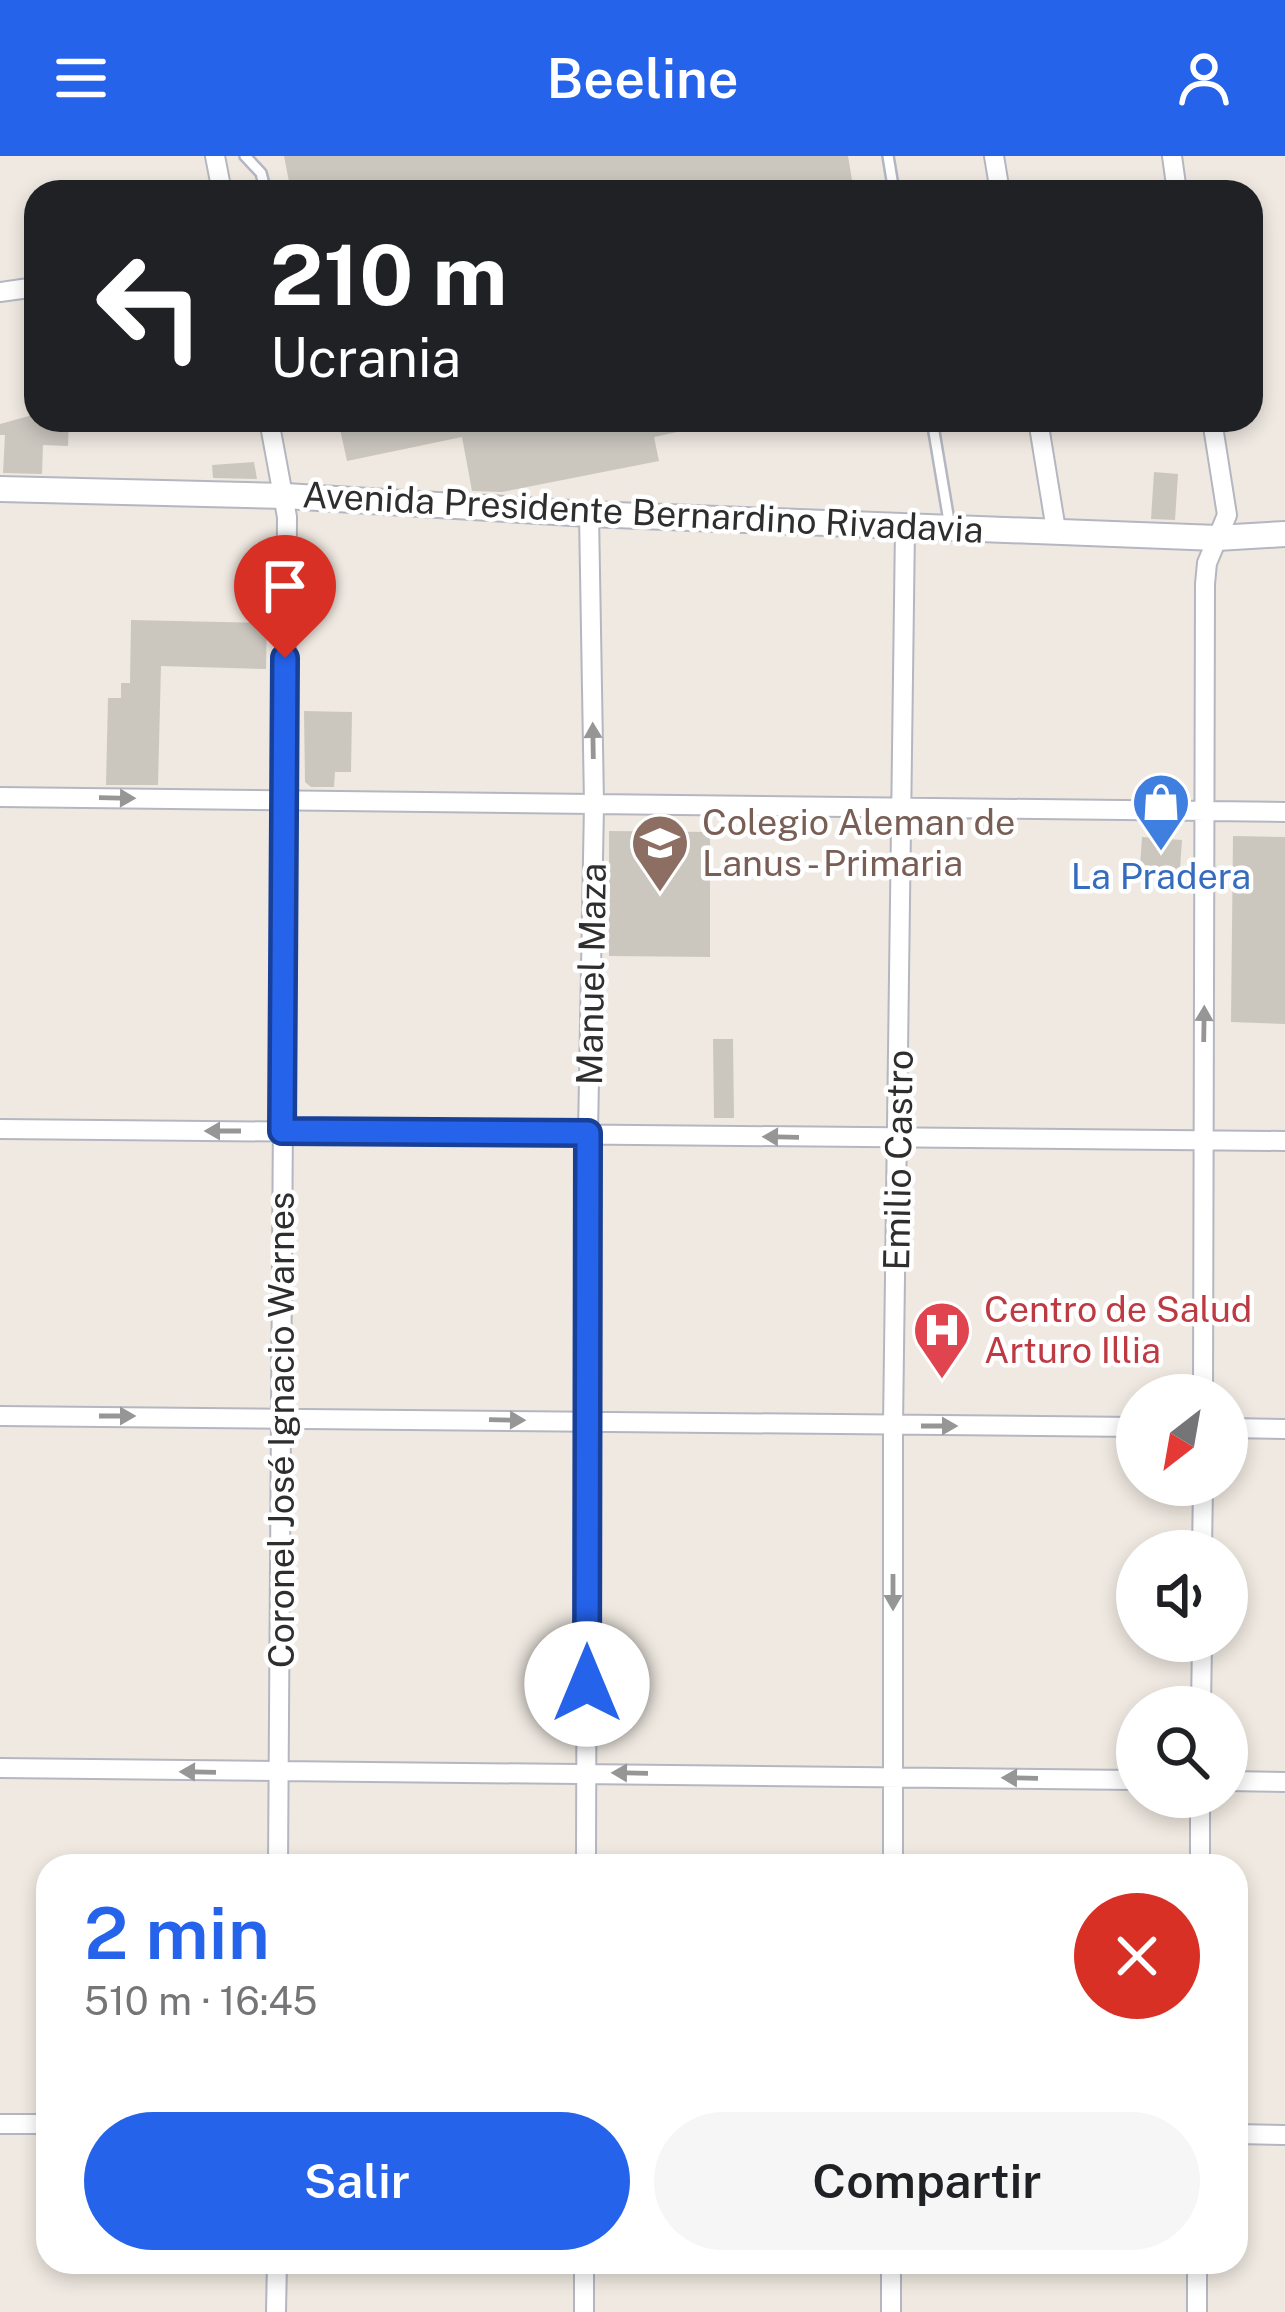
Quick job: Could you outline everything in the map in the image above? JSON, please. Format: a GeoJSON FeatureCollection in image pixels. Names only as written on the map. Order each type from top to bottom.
{"type":"FeatureCollection","features":[{"type":"Feature","properties":{"kind":"street","name":"Coronel José Ignacio Warnes"},"geometry":{"type":"LineString","coordinates":[[272,432],[285,496],[278,1854]]}},
{"type":"Feature","properties":{"kind":"street"},"geometry":{"type":"LineString","coordinates":[[1040,432],[1056,530]]}},
{"type":"Feature","properties":{"kind":"street"},"geometry":{"type":"LineString","coordinates":[[1203,1374],[1205,584],[1207,563],[1227,515],[1214,432]]}},
{"type":"Feature","properties":{"kind":"street","name":"Avenida Presidente Bernardino Rivadavia"},"geometry":{"type":"LineString","coordinates":[[0,489],[285,496],[589,514],[1217,538],[1285,534]]}},
{"type":"Feature","properties":{"kind":"street","name":"Manuel Maza"},"geometry":{"type":"LineString","coordinates":[[586,1854],[594,804],[589,514]]}},
{"type":"Feature","properties":{"kind":"street","name":"Emilio Castro"},"geometry":{"type":"LineString","coordinates":[[893,1854],[893,1426],[905,526]]}},
{"type":"Feature","properties":{"kind":"street"},"geometry":{"type":"LineString","coordinates":[[0,797],[1285,812]]}},
{"type":"Feature","properties":{"kind":"street"},"geometry":{"type":"LineString","coordinates":[[0,1129],[1285,1142]]}},
{"type":"Feature","properties":{"kind":"street"},"geometry":{"type":"LineString","coordinates":[[0,1416],[1116,1427]]}},
{"type":"Feature","properties":{"kind":"street"},"geometry":{"type":"LineString","coordinates":[[1248,1428],[1285,1429]]}},
{"type":"Feature","properties":{"kind":"street"},"geometry":{"type":"LineString","coordinates":[[0,1768],[1116,1780]]}},
{"type":"Feature","properties":{"kind":"street"},"geometry":{"type":"LineString","coordinates":[[1248,1781],[1285,1782]]}},
{"type":"Feature","properties":{"kind":"street"},"geometry":{"type":"LineString","coordinates":[[1200,1818],[1200,1854]]}},
{"type":"Feature","properties":{"kind":"street"},"geometry":{"type":"LineString","coordinates":[[0,2124],[36,2124]]}},
{"type":"Feature","properties":{"kind":"street"},"geometry":{"type":"LineString","coordinates":[[1248,2134],[1285,2134]]}},
{"type":"Feature","properties":{"kind":"street"},"geometry":{"type":"LineString","coordinates":[[276,2312],[277,2274]]}},
{"type":"Feature","properties":{"kind":"street"},"geometry":{"type":"LineString","coordinates":[[584,2274],[584,2312]]}},
{"type":"Feature","properties":{"kind":"street"},"geometry":{"type":"LineString","coordinates":[[891,2274],[891,2312]]}},
{"type":"Feature","properties":{"kind":"street"},"geometry":{"type":"LineString","coordinates":[[1197,2274],[1197,2312]]}},
{"type":"Feature","properties":{"kind":"lane"},"geometry":{"type":"LineString","coordinates":[[245,156],[263,180]]}},
{"type":"Feature","properties":{"kind":"lane"},"geometry":{"type":"LineString","coordinates":[[934,432],[950,528]]}},
{"type":"Feature","properties":{"kind":"building"},"geometry":{"type":"Polygon","coordinates":[[[284,156],[848,156],[852,180],[289,180],[284,156]]]}},
{"type":"Feature","properties":{"kind":"building"},"geometry":{"type":"Polygon","coordinates":[[[24,417],[24,432],[69,432],[68,446],[43,445],[42,474],[3,473],[5,435],[0,435],[0,424],[24,417]]]}},
{"type":"Feature","properties":{"kind":"building"},"geometry":{"type":"Polygon","coordinates":[[[341,432],[677,432],[654,437],[659,461],[502,492],[472,491],[462,437],[347,461],[341,432]]]}},
{"type":"Feature","properties":{"kind":"building"},"geometry":{"type":"Polygon","coordinates":[[[254,462],[257,479],[213,478],[212,465],[254,462]]]}},
{"type":"Feature","properties":{"kind":"building"},"geometry":{"type":"Polygon","coordinates":[[[1154,472],[1178,474],[1175,520],[1151,519],[1154,472]]]}},
{"type":"Feature","properties":{"kind":"building"},"geometry":{"type":"Polygon","coordinates":[[[131,620],[267,623],[266,669],[161,666],[158,785],[106,785],[108,698],[121,698],[121,683],[130,683],[131,620]]]}},
{"type":"Feature","properties":{"kind":"building"},"geometry":{"type":"Polygon","coordinates":[[[304,711],[352,712],[351,772],[335,772],[334,787],[311,787],[305,782],[304,711]]]}},
{"type":"Feature","properties":{"kind":"building","name":"Colegio Aleman de Lanus - Primaria"},"geometry":{"type":"Polygon","coordinates":[[[609,831],[710,832],[710,957],[609,956],[609,831]]]}},
{"type":"Feature","properties":{"kind":"building"},"geometry":{"type":"Polygon","coordinates":[[[1233,836],[1285,837],[1285,1024],[1231,1022],[1233,836]]]}},
{"type":"Feature","properties":{"kind":"building","name":"La Pradera"},"geometry":{"type":"Polygon","coordinates":[[[1142,837],[1182,840],[1180,869],[1140,867],[1142,837]]]}},
{"type":"Feature","properties":{"kind":"building"},"geometry":{"type":"Polygon","coordinates":[[[713,1039],[733,1039],[734,1118],[714,1118],[713,1039]]]}},
{"type":"Feature","properties":{"kind":"place","name":"La Pradera"},"geometry":{"type":"Point","coordinates":[1161,853]}},
{"type":"Feature","properties":{"kind":"place","name":"Colegio Aleman de Lanus - Primaria"},"geometry":{"type":"Point","coordinates":[660,894]}},
{"type":"Feature","properties":{"kind":"place","name":"Centro de Salud Arturo Illia"},"geometry":{"type":"Point","coordinates":[942,1381]}},
{"type":"Feature","properties":{"kind":"route"},"geometry":{"type":"LineString","coordinates":[[285,658],[282,1131],[588,1133],[587,1684]]}}]}
